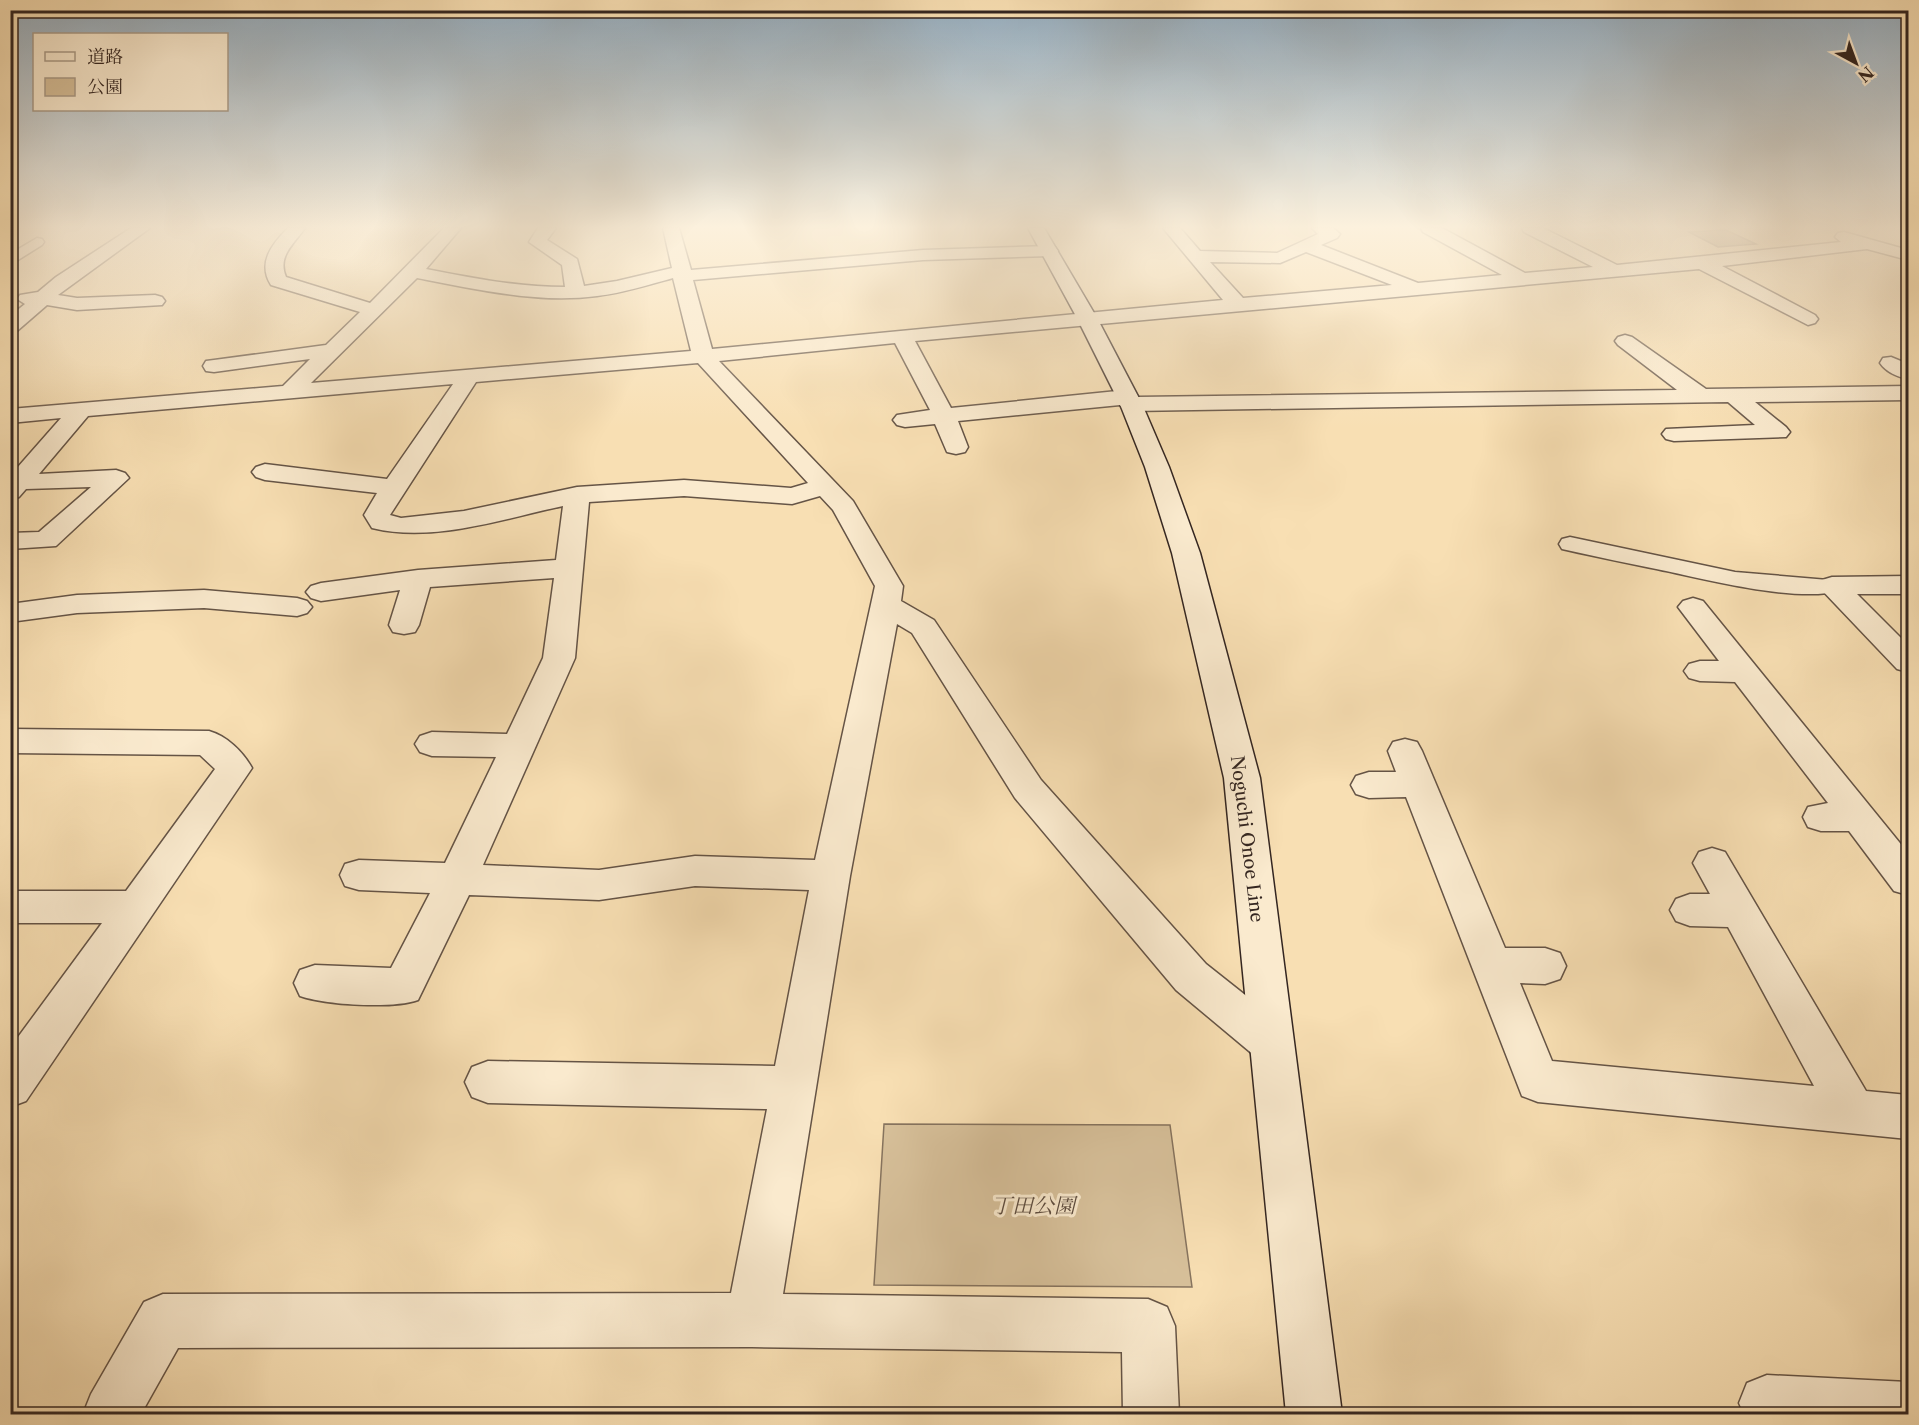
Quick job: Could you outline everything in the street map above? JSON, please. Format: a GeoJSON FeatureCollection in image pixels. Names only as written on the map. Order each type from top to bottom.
{"type":"FeatureCollection","features":[{"type":"Feature","properties":{"kind":"street"},"geometry":{"type":"LineString","coordinates":[[10,327],[46,294]]}},
{"type":"Feature","properties":{"kind":"street"},"geometry":{"type":"LineString","coordinates":[[10,300],[41,298],[77,304],[128,302],[147,294]]}},
{"type":"Feature","properties":{"kind":"street"},"geometry":{"type":"LineString","coordinates":[[323,294],[374,310]]}},
{"type":"Feature","properties":{"kind":"street"},"geometry":{"type":"LineString","coordinates":[[291,390],[390,294]]}},
{"type":"Feature","properties":{"kind":"street"},"geometry":{"type":"LineString","coordinates":[[687,294],[703,356],[844,507],[878,562],[889,586],[831,876],[752,1320]]}},
{"type":"Feature","properties":{"kind":"street","name":"Noguchi Onoe Line"},"geometry":{"type":"LineString","coordinates":[[1074,294],[1129,400],[1161,477],[1186,553],[1242,778],[1314,1414]]}},
{"type":"Feature","properties":{"kind":"street"},"geometry":{"type":"LineString","coordinates":[[1229,294],[1238,305]]}},
{"type":"Feature","properties":{"kind":"street"},"geometry":{"type":"LineString","coordinates":[[10,416],[703,356],[1087,318],[1357,294]]}},
{"type":"Feature","properties":{"kind":"street"},"geometry":{"type":"LineString","coordinates":[[1762,294],[1808,319]]}},
{"type":"Feature","properties":{"kind":"street"},"geometry":{"type":"LineString","coordinates":[[902,336],[944,416],[956,447]]}},
{"type":"Feature","properties":{"kind":"street"},"geometry":{"type":"LineString","coordinates":[[1662,347],[1630,345],[1702,397]]}},
{"type":"Feature","properties":{"kind":"street"},"geometry":{"type":"LineString","coordinates":[[214,366],[333,350]]}},
{"type":"Feature","properties":{"kind":"street"},"geometry":{"type":"LineString","coordinates":[[470,375],[377,515],[381,522],[401,526],[464,519],[577,495],[684,488],[792,496],[826,486]]}},
{"type":"Feature","properties":{"kind":"street"},"geometry":{"type":"LineString","coordinates":[[905,420],[1129,400],[1653,398],[1908,393]]}},
{"type":"Feature","properties":{"kind":"street"},"geometry":{"type":"LineString","coordinates":[[1653,398],[1683,434],[1778,432],[1735,397]]}},
{"type":"Feature","properties":{"kind":"street"},"geometry":{"type":"LineString","coordinates":[[15,487],[81,410]]}},
{"type":"Feature","properties":{"kind":"street"},"geometry":{"type":"LineString","coordinates":[[265,472],[394,487]]}},
{"type":"Feature","properties":{"kind":"street"},"geometry":{"type":"LineString","coordinates":[[10,541],[46,540],[116,478],[15,487]]}},
{"type":"Feature","properties":{"kind":"street"},"geometry":{"type":"LineString","coordinates":[[315,983],[403,987],[457,879],[560,658],[577,495]]}},
{"type":"Feature","properties":{"kind":"street"},"geometry":{"type":"LineString","coordinates":[[10,613],[76,604],[204,598],[309,599],[418,579],[568,568]]}},
{"type":"Feature","properties":{"kind":"street"},"geometry":{"type":"LineString","coordinates":[[404,625],[418,579]]}},
{"type":"Feature","properties":{"kind":"street"},"geometry":{"type":"LineString","coordinates":[[1832,586],[1908,585]]}},
{"type":"Feature","properties":{"kind":"street"},"geometry":{"type":"LineString","coordinates":[[1832,586],[1908,663]]}},
{"type":"Feature","properties":{"kind":"street"},"geometry":{"type":"LineString","coordinates":[[179,624],[204,598]]}},
{"type":"Feature","properties":{"kind":"street"},"geometry":{"type":"LineString","coordinates":[[886,604],[923,627],[1028,789],[1191,977],[1271,1042]]}},
{"type":"Feature","properties":{"kind":"street"},"geometry":{"type":"LineString","coordinates":[[1693,607],[1908,880]]}},
{"type":"Feature","properties":{"kind":"street"},"geometry":{"type":"LineString","coordinates":[[1700,671],[1744,672]]}},
{"type":"Feature","properties":{"kind":"street"},"geometry":{"type":"LineString","coordinates":[[10,741],[209,743],[235,768],[10,1086]]}},
{"type":"Feature","properties":{"kind":"street"},"geometry":{"type":"LineString","coordinates":[[432,744],[518,746]]}},
{"type":"Feature","properties":{"kind":"street"},"geometry":{"type":"LineString","coordinates":[[1369,785],[1412,768],[1538,1081],[1908,1117]]}},
{"type":"Feature","properties":{"kind":"street"},"geometry":{"type":"LineString","coordinates":[[1821,817],[1860,818]]}},
{"type":"Feature","properties":{"kind":"street"},"geometry":{"type":"LineString","coordinates":[[1712,863],[1853,1112]]}},
{"type":"Feature","properties":{"kind":"street"},"geometry":{"type":"LineString","coordinates":[[359,875],[599,885],[695,871],[831,876]]}},
{"type":"Feature","properties":{"kind":"street"},"geometry":{"type":"LineString","coordinates":[[10,907],[136,907]]}},
{"type":"Feature","properties":{"kind":"street"},"geometry":{"type":"LineString","coordinates":[[1690,910],[1739,911]]}},
{"type":"Feature","properties":{"kind":"street"},"geometry":{"type":"LineString","coordinates":[[1491,965],[1545,966]]}},
{"type":"Feature","properties":{"kind":"street"},"geometry":{"type":"LineString","coordinates":[[488,1082],[792,1088]]}},
{"type":"Feature","properties":{"kind":"street"},"geometry":{"type":"LineString","coordinates":[[111,1414],[163,1321],[752,1320],[1148,1326],[1151,1414]]}},
{"type":"Feature","properties":{"kind":"street"},"geometry":{"type":"LineString","coordinates":[[1767,1403],[1908,1410]]}},
{"type":"Feature","properties":{"kind":"lane"},"geometry":{"type":"LineString","coordinates":[[1570,544],[1736,579],[1787,585],[1832,586]]}},
{"type":"Feature","properties":{"kind":"green space","name":"丁田公園"},"geometry":{"type":"Polygon","coordinates":[[[884,1124],[1170,1125],[1192,1287],[874,1285],[884,1124]]]}}]}
